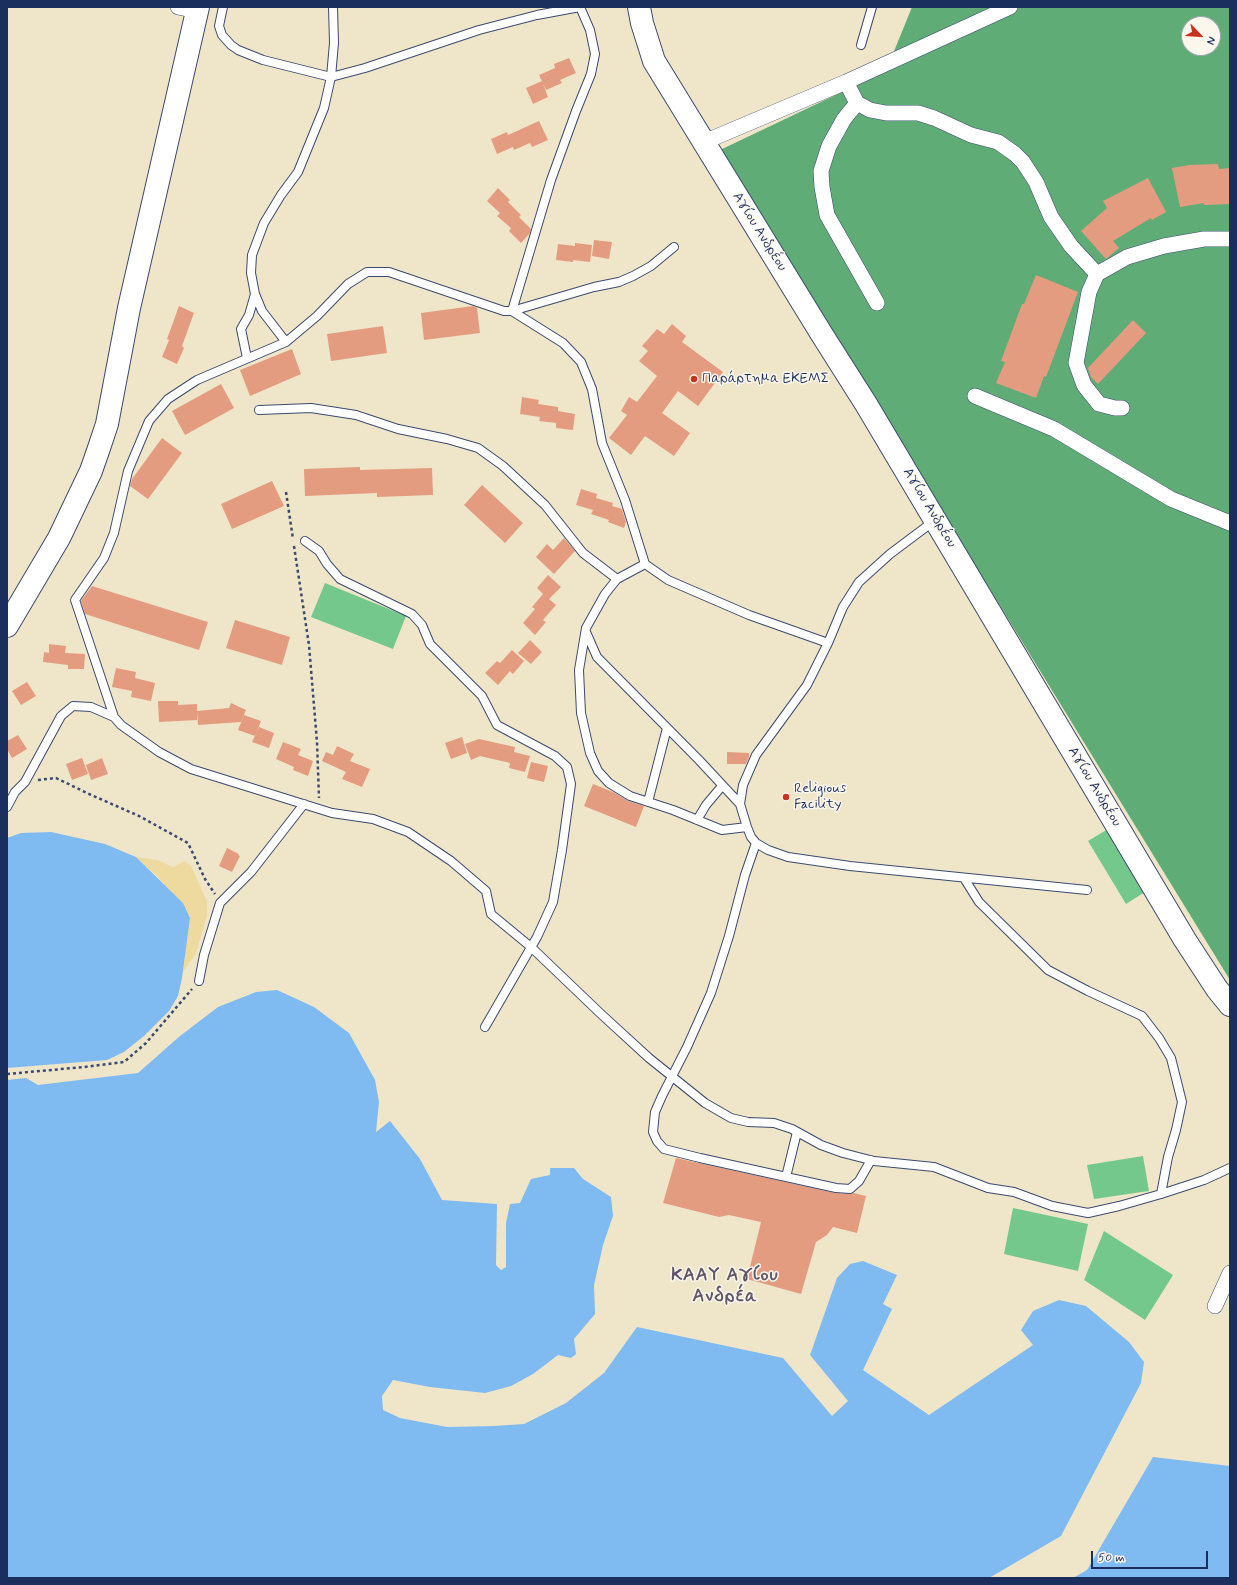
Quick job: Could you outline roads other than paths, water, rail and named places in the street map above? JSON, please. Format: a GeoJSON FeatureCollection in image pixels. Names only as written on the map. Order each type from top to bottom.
{"type":"FeatureCollection","features":[{"type":"Feature","properties":{"kind":"main road","name":"Αγίου Ανδρέου"},"geometry":{"type":"LineString","coordinates":[[639,7],[654,61],[936,519],[1186,940],[1217,989],[1230,1005]]}},
{"type":"Feature","properties":{"kind":"main road"},"geometry":{"type":"LineString","coordinates":[[7,626],[59,538],[91,471],[100,448],[107,424],[129,308],[191,8]]}},
{"type":"Feature","properties":{"kind":"street"},"geometry":{"type":"LineString","coordinates":[[704,142],[846,82],[1010,7]]}},
{"type":"Feature","properties":{"kind":"street"},"geometry":{"type":"LineString","coordinates":[[846,82],[857,103],[870,110],[886,113],[918,113],[934,118],[971,135],[998,142],[1015,154],[1023,162],[1036,182],[1051,217],[1071,246],[1097,274]]}},
{"type":"Feature","properties":{"kind":"street"},"geometry":{"type":"LineString","coordinates":[[857,103],[844,119],[828,146],[821,171],[822,187],[827,214],[878,303]]}},
{"type":"Feature","properties":{"kind":"street"},"geometry":{"type":"LineString","coordinates":[[1122,408],[1099,404],[1084,385],[1076,363],[1089,292],[1097,274],[1127,256],[1164,246],[1204,239],[1230,239]]}},
{"type":"Feature","properties":{"kind":"street"},"geometry":{"type":"LineString","coordinates":[[975,396],[1054,429],[1171,499],[1230,523]]}},
{"type":"Feature","properties":{"kind":"street"},"geometry":{"type":"LineString","coordinates":[[1215,1306],[1230,1273]]}},
{"type":"Feature","properties":{"kind":"lane"},"geometry":{"type":"LineString","coordinates":[[223,7],[219,26],[222,35],[230,45],[238,50],[263,60],[331,77],[365,68],[479,30],[537,15],[580,7],[590,30],[595,54],[591,74],[551,180],[512,311]]}},
{"type":"Feature","properties":{"kind":"lane"},"geometry":{"type":"LineString","coordinates":[[286,342],[262,311],[255,294],[251,273],[252,255],[264,223],[280,195],[298,172],[324,108],[331,77],[334,43],[333,7]]}},
{"type":"Feature","properties":{"kind":"lane"},"geometry":{"type":"LineString","coordinates":[[861,45],[872,7]]}},
{"type":"Feature","properties":{"kind":"lane"},"geometry":{"type":"LineString","coordinates":[[114,717],[75,600],[104,558],[114,533],[128,471],[149,421],[168,399],[197,380],[286,342],[317,316],[348,284],[368,272],[389,272],[504,311],[512,311],[594,287],[619,282],[651,266],[674,247]]}},
{"type":"Feature","properties":{"kind":"lane"},"geometry":{"type":"LineString","coordinates":[[247,358],[242,329],[249,315],[255,294]]}},
{"type":"Feature","properties":{"kind":"lane"},"geometry":{"type":"LineString","coordinates":[[512,311],[563,343],[581,362],[592,389],[602,443],[625,500],[645,564],[668,580],[749,615],[828,644]]}},
{"type":"Feature","properties":{"kind":"lane"},"geometry":{"type":"LineString","coordinates":[[259,410],[311,408],[356,415],[398,429],[478,448],[503,466],[544,505],[583,553],[617,580]]}},
{"type":"Feature","properties":{"kind":"lane"},"geometry":{"type":"LineString","coordinates":[[936,519],[890,554],[859,582],[843,607],[828,644],[807,685],[756,755],[743,785],[740,804],[751,837],[756,843],[768,850],[788,857],[850,866],[1087,890]]}},
{"type":"Feature","properties":{"kind":"lane"},"geometry":{"type":"LineString","coordinates":[[305,541],[319,551],[327,564],[340,579],[412,614],[422,625],[430,644],[482,696],[496,725],[555,756],[567,767],[571,784],[553,902],[532,947],[485,1026]]}},
{"type":"Feature","properties":{"kind":"lane"},"geometry":{"type":"LineString","coordinates":[[645,564],[617,580],[605,594],[586,628],[579,670],[581,713],[590,753],[598,771],[609,783],[630,796],[722,830],[747,827]]}},
{"type":"Feature","properties":{"kind":"lane"},"geometry":{"type":"LineString","coordinates":[[586,632],[597,657],[699,760],[740,804]]}},
{"type":"Feature","properties":{"kind":"lane"},"geometry":{"type":"LineString","coordinates":[[7,807],[15,792],[25,782],[60,716],[73,706],[91,706],[114,717],[122,725],[159,752],[191,769],[332,813],[373,819],[408,832],[451,861],[486,891],[491,914],[532,947],[649,1058],[705,1103],[731,1118],[748,1122],[774,1123],[797,1132],[822,1145],[871,1160],[934,1167],[988,1188],[1014,1192],[1052,1206],[1088,1212],[1119,1206],[1161,1194],[1204,1180],[1230,1168]]}},
{"type":"Feature","properties":{"kind":"lane"},"geometry":{"type":"LineString","coordinates":[[648,802],[667,728]]}},
{"type":"Feature","properties":{"kind":"lane"},"geometry":{"type":"LineString","coordinates":[[697,820],[706,805],[722,786]]}},
{"type":"Feature","properties":{"kind":"lane"},"geometry":{"type":"LineString","coordinates":[[199,981],[204,955],[220,903],[251,872],[304,804]]}},
{"type":"Feature","properties":{"kind":"lane"},"geometry":{"type":"LineString","coordinates":[[756,843],[745,875],[729,936],[711,993],[687,1047],[655,1112],[653,1132],[657,1141],[664,1149],[836,1188],[850,1189],[859,1181],[871,1160]]}},
{"type":"Feature","properties":{"kind":"lane"},"geometry":{"type":"LineString","coordinates":[[964,878],[979,902],[1048,970],[1088,991],[1142,1016],[1159,1038],[1171,1058],[1182,1102],[1168,1157],[1161,1194]]}},
{"type":"Feature","properties":{"kind":"lane"},"geometry":{"type":"LineString","coordinates":[[786,1177],[797,1132]]}},
{"type":"Feature","properties":{"kind":"water"},"geometry":{"type":"Polygon","coordinates":[[[51,832],[105,844],[136,857],[183,903],[190,918],[182,978],[178,996],[169,1011],[144,1036],[124,1052],[107,1060],[7,1068],[7,838],[21,833],[51,832]]]}},
{"type":"Feature","properties":{"kind":"water"},"geometry":{"type":"Polygon","coordinates":[[[277,990],[314,1007],[349,1033],[375,1080],[379,1102],[376,1132],[390,1121],[420,1159],[442,1200],[497,1204],[496,1265],[501,1270],[506,1267],[506,1223],[510,1204],[520,1203],[531,1179],[550,1175],[550,1168],[574,1168],[583,1179],[611,1197],[613,1216],[603,1245],[594,1285],[595,1314],[574,1339],[576,1354],[571,1358],[558,1355],[533,1374],[511,1386],[485,1393],[430,1387],[393,1380],[382,1396],[383,1410],[400,1418],[447,1427],[524,1424],[566,1403],[604,1373],[637,1327],[783,1358],[832,1416],[848,1401],[810,1355],[837,1278],[850,1264],[863,1261],[897,1275],[883,1304],[892,1309],[863,1370],[929,1415],[1033,1345],[1021,1330],[1033,1311],[1059,1300],[1086,1306],[1129,1342],[1144,1362],[1141,1383],[1061,1536],[989,1578],[7,1578],[7,1080],[26,1078],[38,1085],[138,1073],[180,1036],[218,1007],[256,992],[277,990]]]}},
{"type":"Feature","properties":{"kind":"water"},"geometry":{"type":"Polygon","coordinates":[[[1153,1457],[1230,1466],[1230,1578],[1073,1578],[1087,1570],[1153,1457]]]}},
{"type":"Feature","properties":{"kind":"place","name":"Παράρτημα ΕΚΕΜΣ"},"geometry":{"type":"Point","coordinates":[694,379]}},
{"type":"Feature","properties":{"kind":"place","name":"Religious Facility"},"geometry":{"type":"Point","coordinates":[786,797]}},
{"type":"Feature","properties":{"kind":"district","name":"ΚΑΑΥ Αγίου Ανδρέα"},"geometry":{"type":"Point","coordinates":[725,1286]}}]}
